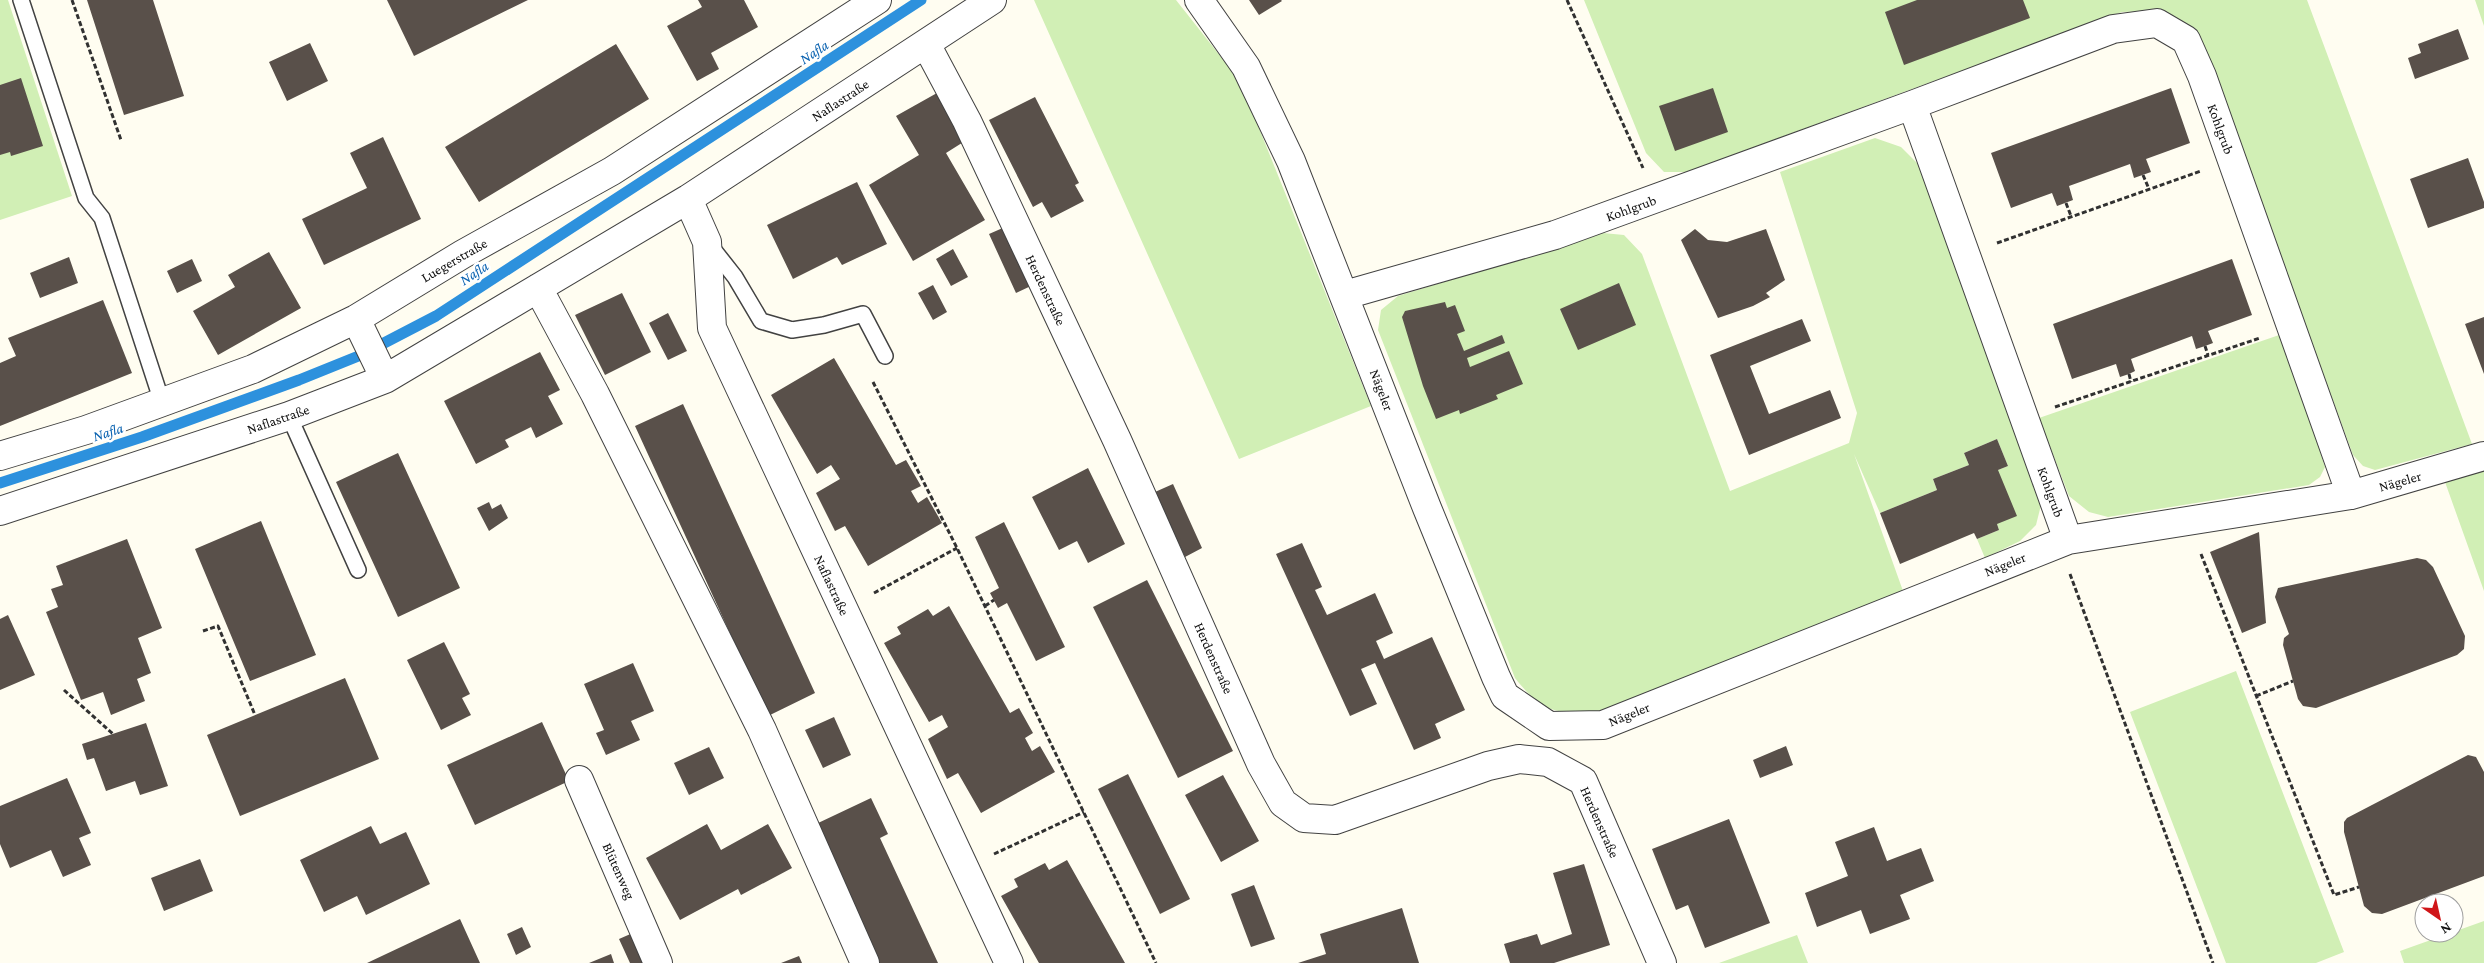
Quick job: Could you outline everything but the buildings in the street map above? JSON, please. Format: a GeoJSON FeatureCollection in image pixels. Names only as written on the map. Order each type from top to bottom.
{"type":"FeatureCollection","features":[{"type":"Feature","properties":{"kind":"street","name":"Luegerstraße"},"geometry":{"type":"LineString","coordinates":[[0,456],[86,430],[360,326],[463,254],[612,171],[877,0]]}},
{"type":"Feature","properties":{"kind":"street","name":"Naflastraße"},"geometry":{"type":"LineString","coordinates":[[0,511],[289,416],[382,372],[538,288],[688,198],[992,0]]}},
{"type":"Feature","properties":{"kind":"street","name":"Nägeler"},"geometry":{"type":"LineString","coordinates":[[1199,0],[1250,75],[1291,161],[1427,508],[1499,684],[1505,696],[1550,726],[1603,725],[2063,541],[2351,495],[2484,456]]}},
{"type":"Feature","properties":{"kind":"street","name":"Kohlgrub"},"geometry":{"type":"LineString","coordinates":[[1345,295],[1556,235],[1912,105],[2113,29],[2156,23],[2186,40],[2202,76],[2351,495]]}},
{"type":"Feature","properties":{"kind":"street","name":"Herdenstraße"},"geometry":{"type":"LineString","coordinates":[[926,44],[975,138],[1117,440],[1261,764],[1283,803],[1304,818],[1334,820],[1488,766],[1519,758],[1548,762],[1583,782],[1662,963]]}},
{"type":"Feature","properties":{"kind":"street","name":"Kohlgrub"},"geometry":{"type":"LineString","coordinates":[[1912,105],[2024,418],[2063,541]]}},
{"type":"Feature","properties":{"kind":"street","name":"Naflastraße"},"geometry":{"type":"LineString","coordinates":[[688,198],[707,242],[712,328],[1008,963]]}},
{"type":"Feature","properties":{"kind":"street"},"geometry":{"type":"LineString","coordinates":[[538,288],[595,394],[762,730],[865,963]]}},
{"type":"Feature","properties":{"kind":"street"},"geometry":{"type":"LineString","coordinates":[[360,326],[382,372]]}},
{"type":"Feature","properties":{"kind":"street","name":"Blütenweg"},"geometry":{"type":"LineString","coordinates":[[579,780],[658,963]]}},
{"type":"Feature","properties":{"kind":"lane"},"geometry":{"type":"LineString","coordinates":[[21,0],[86,198],[102,218],[162,402]]}},
{"type":"Feature","properties":{"kind":"lane"},"geometry":{"type":"LineString","coordinates":[[707,242],[735,277],[761,321],[792,330],[824,325],[863,314],[885,356]]}},
{"type":"Feature","properties":{"kind":"lane"},"geometry":{"type":"LineString","coordinates":[[289,416],[358,570]]}},
{"type":"Feature","properties":{"kind":"path"},"geometry":{"type":"LineString","coordinates":[[72,0],[122,140]]}},
{"type":"Feature","properties":{"kind":"path"},"geometry":{"type":"LineString","coordinates":[[1568,0],[1656,198]]}},
{"type":"Feature","properties":{"kind":"path"},"geometry":{"type":"LineString","coordinates":[[1966,254],[2232,160]]}},
{"type":"Feature","properties":{"kind":"path"},"geometry":{"type":"LineString","coordinates":[[2143,175],[2149,189]]}},
{"type":"Feature","properties":{"kind":"path"},"geometry":{"type":"LineString","coordinates":[[2066,203],[2071,216]]}},
{"type":"Feature","properties":{"kind":"path"},"geometry":{"type":"LineString","coordinates":[[2024,418],[2291,327]]}},
{"type":"Feature","properties":{"kind":"path"},"geometry":{"type":"LineString","coordinates":[[2205,346],[2208,355]]}},
{"type":"Feature","properties":{"kind":"path"},"geometry":{"type":"LineString","coordinates":[[885,356],[866,367],[985,606],[1156,963]]}},
{"type":"Feature","properties":{"kind":"path"},"geometry":{"type":"LineString","coordinates":[[2129,374],[2132,382]]}},
{"type":"Feature","properties":{"kind":"path"},"geometry":{"type":"LineString","coordinates":[[2188,521],[2334,895],[2359,888]]}},
{"type":"Feature","properties":{"kind":"path"},"geometry":{"type":"LineString","coordinates":[[2063,541],[2213,963]]}},
{"type":"Feature","properties":{"kind":"path"},"geometry":{"type":"LineString","coordinates":[[844,610],[956,548]]}},
{"type":"Feature","properties":{"kind":"path"},"geometry":{"type":"LineString","coordinates":[[985,606],[994,600]]}},
{"type":"Feature","properties":{"kind":"path"},"geometry":{"type":"LineString","coordinates":[[203,631],[218,626],[255,715]]}},
{"type":"Feature","properties":{"kind":"path"},"geometry":{"type":"LineString","coordinates":[[2256,696],[2293,681]]}},
{"type":"Feature","properties":{"kind":"path"},"geometry":{"type":"LineString","coordinates":[[64,690],[113,734]]}},
{"type":"Feature","properties":{"kind":"path"},"geometry":{"type":"LineString","coordinates":[[964,869],[1084,812]]}},
{"type":"Feature","properties":{"kind":"green space"},"geometry":{"type":"Polygon","coordinates":[[[0,0],[8,0],[72,196],[0,220],[0,0]]]}},
{"type":"Feature","properties":{"kind":"green space"},"geometry":{"type":"Polygon","coordinates":[[[1034,0],[1176,0],[1240,81],[1371,406],[1239,459],[1034,0]]]}},
{"type":"Feature","properties":{"kind":"green space"},"geometry":{"type":"Polygon","coordinates":[[[1584,0],[2307,0],[2472,444],[2375,470],[2363,466],[2353,455],[2201,41],[2181,21],[2153,11],[2122,12],[1686,172],[1664,172],[1646,153],[1584,0]]]}},
{"type":"Feature","properties":{"kind":"green space"},"geometry":{"type":"Polygon","coordinates":[[[2475,0],[2484,0],[2484,26],[2475,0]]]}},
{"type":"Feature","properties":{"kind":"green space"},"geometry":{"type":"Polygon","coordinates":[[[1875,138],[1901,147],[1921,167],[2041,505],[2036,525],[2020,541],[1985,558],[1977,539],[1999,530],[1997,524],[1998,470],[2008,466],[1997,439],[1964,453],[1969,465],[1933,479],[1937,490],[1880,513],[1854,454],[1903,591],[1593,715],[1557,711],[1541,704],[1515,678],[1378,330],[1381,310],[1398,296],[1603,233],[1624,235],[1642,254],[1730,491],[1849,443],[1857,413],[1780,172],[1875,138]]]}},
{"type":"Feature","properties":{"kind":"green space"},"geometry":{"type":"Polygon","coordinates":[[[2282,334],[2325,467],[2320,477],[2309,485],[2108,517],[2089,512],[2069,496],[2039,418],[2282,334]]]}},
{"type":"Feature","properties":{"kind":"green space"},"geometry":{"type":"Polygon","coordinates":[[[2484,470],[2484,591],[2445,482],[2484,470]]]}},
{"type":"Feature","properties":{"kind":"green space"},"geometry":{"type":"Polygon","coordinates":[[[2236,671],[2344,952],[2316,963],[2226,963],[2130,712],[2236,671]]]}},
{"type":"Feature","properties":{"kind":"green space"},"geometry":{"type":"Polygon","coordinates":[[[2484,921],[2484,963],[2404,963],[2400,951],[2422,943],[2464,943],[2464,928],[2484,921]]]}},
{"type":"Feature","properties":{"kind":"green space"},"geometry":{"type":"Polygon","coordinates":[[[1797,935],[1808,963],[1719,963],[1797,935]]]}},
{"type":"Feature","properties":{"kind":"waterway","name":"Nafla"},"geometry":{"type":"LineString","coordinates":[[0,483],[142,437],[299,380],[361,355],[436,316],[921,0]]}}]}
